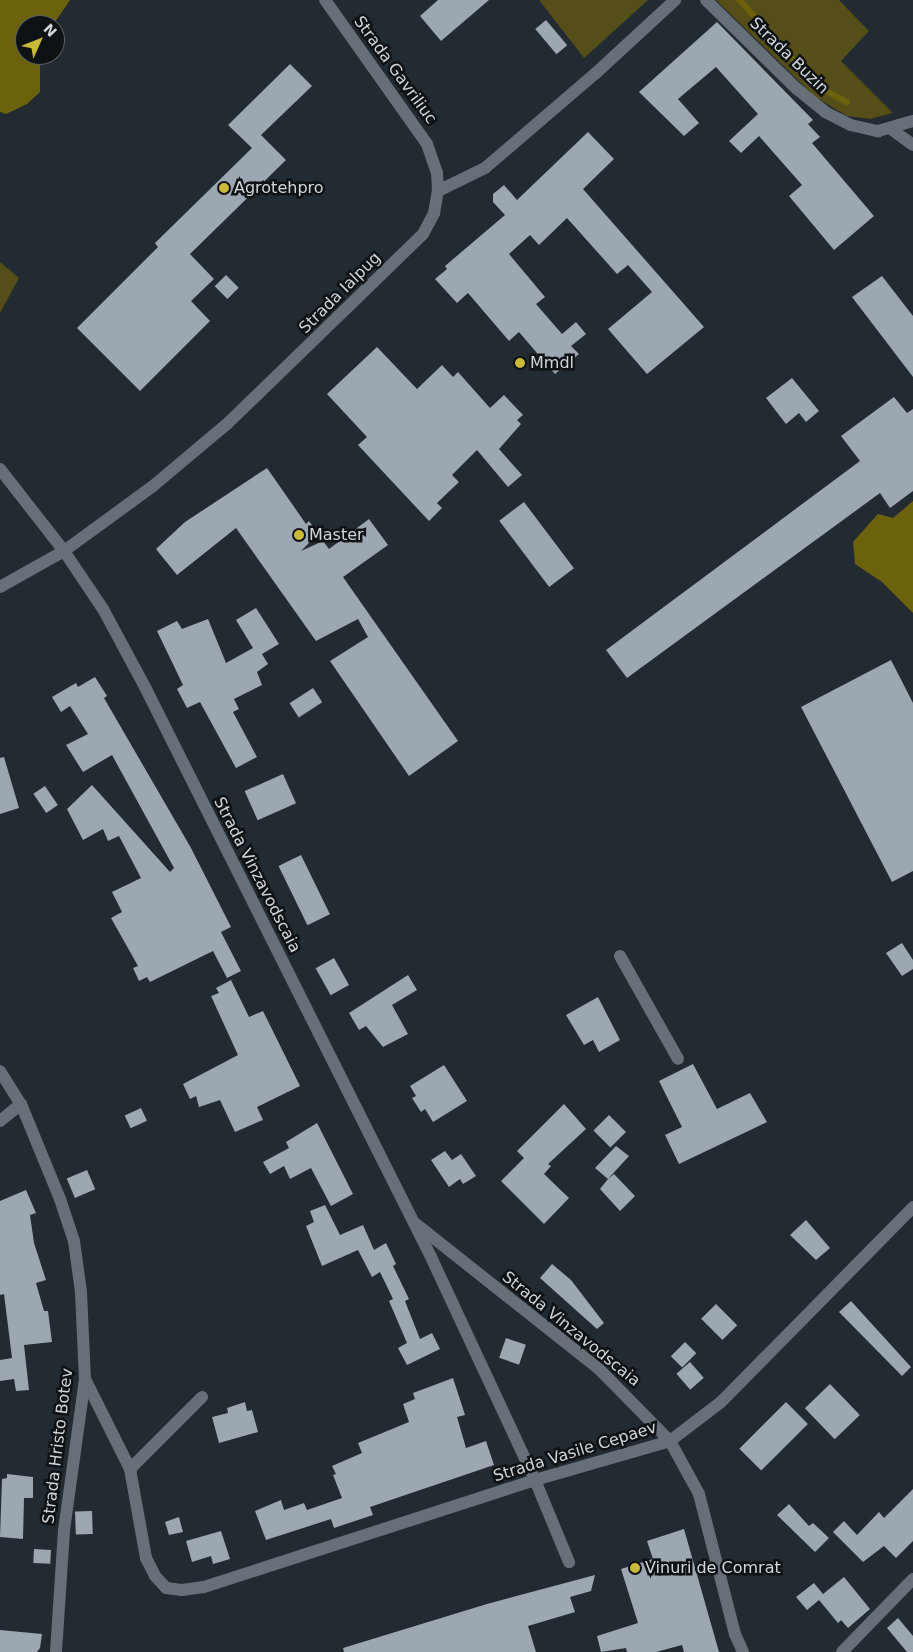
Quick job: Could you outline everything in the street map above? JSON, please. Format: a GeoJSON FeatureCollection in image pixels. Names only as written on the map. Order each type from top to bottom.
{"type":"FeatureCollection","features":[{"type":"Feature","properties":{"kind":"street","name":"Strada Gavriliuc"},"geometry":{"type":"LineString","coordinates":[[325,0],[427,144],[437,173],[438,191]]}},
{"type":"Feature","properties":{"kind":"street"},"geometry":{"type":"LineString","coordinates":[[438,191],[485,168],[596,73],[675,0]]}},
{"type":"Feature","properties":{"kind":"street","name":"Strada Buzin"},"geometry":{"type":"LineString","coordinates":[[706,0],[797,89],[825,112],[851,125],[878,131],[892,129],[913,121]]}},
{"type":"Feature","properties":{"kind":"street"},"geometry":{"type":"LineString","coordinates":[[892,129],[913,145]]}},
{"type":"Feature","properties":{"kind":"street","name":"Strada Ialpug"},"geometry":{"type":"LineString","coordinates":[[0,587],[64,551],[153,486],[227,424],[423,234],[434,213],[438,191]]}},
{"type":"Feature","properties":{"kind":"street","name":"Strada Vinzavodscaia"},"geometry":{"type":"LineString","coordinates":[[0,469],[64,551],[103,609],[145,687],[410,1219],[535,1480],[569,1562]]}},
{"type":"Feature","properties":{"kind":"street"},"geometry":{"type":"LineString","coordinates":[[620,956],[678,1059]]}},
{"type":"Feature","properties":{"kind":"street","name":"Strada Hristo Botev"},"geometry":{"type":"LineString","coordinates":[[0,1071],[21,1104],[60,1199],[74,1240],[81,1292],[85,1379],[64,1531],[56,1652]]}},
{"type":"Feature","properties":{"kind":"street"},"geometry":{"type":"LineString","coordinates":[[0,1122],[21,1104]]}},
{"type":"Feature","properties":{"kind":"street","name":"Strada Vasile Cepaev"},"geometry":{"type":"LineString","coordinates":[[130,1469],[146,1558],[155,1576],[166,1588],[182,1590],[204,1587],[535,1480],[670,1441],[721,1402],[913,1207]]}},
{"type":"Feature","properties":{"kind":"street","name":"Strada Vinzavodscaia"},"geometry":{"type":"LineString","coordinates":[[410,1219],[598,1368],[670,1441],[699,1494],[743,1652]]}},
{"type":"Feature","properties":{"kind":"street"},"geometry":{"type":"LineString","coordinates":[[85,1379],[130,1469],[202,1397]]}},
{"type":"Feature","properties":{"kind":"street"},"geometry":{"type":"LineString","coordinates":[[842,1652],[913,1579]]}},
{"type":"Feature","properties":{"kind":"shaded area"},"geometry":{"type":"Polygon","coordinates":[[[0,0],[70,0],[60,15],[15,15],[15,65],[40,65],[40,92],[27,104],[6,114],[0,112],[0,0]]]}},
{"type":"Feature","properties":{"kind":"shaded area"},"geometry":{"type":"Polygon","coordinates":[[[539,0],[648,0],[584,58],[539,0]]]}},
{"type":"Feature","properties":{"kind":"shaded area"},"geometry":{"type":"Polygon","coordinates":[[[716,0],[839,0],[869,31],[841,61],[893,113],[870,119],[847,116],[814,96],[716,0]]]}},
{"type":"Feature","properties":{"kind":"shaded area"},"geometry":{"type":"Polygon","coordinates":[[[0,262],[19,278],[0,313],[0,262]]]}},
{"type":"Feature","properties":{"kind":"shaded area"},"geometry":{"type":"Polygon","coordinates":[[[913,501],[913,613],[882,582],[855,564],[853,542],[878,514],[893,518],[913,501]]]}},
{"type":"Feature","properties":{"kind":"building"},"geometry":{"type":"Polygon","coordinates":[[[438,0],[489,0],[441,41],[420,16],[438,0]]]}},
{"type":"Feature","properties":{"kind":"building"},"geometry":{"type":"Polygon","coordinates":[[[546,20],[567,45],[556,54],[535,29],[546,20]]]}},
{"type":"Feature","properties":{"kind":"building"},"geometry":{"type":"Polygon","coordinates":[[[717,22],[813,120],[808,124],[820,137],[812,143],[874,216],[834,250],[789,196],[802,185],[759,136],[741,153],[729,141],[758,114],[716,67],[678,99],[699,123],[684,136],[639,92],[717,22]]]}},
{"type":"Feature","properties":{"kind":"building"},"geometry":{"type":"Polygon","coordinates":[[[290,64],[312,86],[261,135],[286,160],[190,254],[214,279],[191,301],[210,321],[140,391],[77,328],[158,247],[155,243],[252,148],[228,125],[290,64]]]}},
{"type":"Feature","properties":{"kind":"building"},"geometry":{"type":"Polygon","coordinates":[[[588,132],[614,159],[583,189],[704,327],[647,374],[608,329],[652,292],[628,265],[617,274],[567,218],[539,245],[530,235],[509,254],[545,297],[536,304],[562,334],[576,322],[586,334],[571,346],[579,354],[555,374],[519,332],[509,341],[468,293],[457,303],[435,279],[447,269],[445,266],[505,215],[493,202],[493,194],[504,185],[517,200],[588,132]]]}},
{"type":"Feature","properties":{"kind":"building"},"geometry":{"type":"Polygon","coordinates":[[[226,275],[239,288],[227,299],[215,286],[226,275]]]}},
{"type":"Feature","properties":{"kind":"building"},"geometry":{"type":"Polygon","coordinates":[[[882,276],[913,316],[913,377],[852,297],[882,276]]]}},
{"type":"Feature","properties":{"kind":"building"},"geometry":{"type":"Polygon","coordinates":[[[377,347],[417,389],[442,365],[453,377],[458,372],[490,408],[504,395],[523,415],[517,420],[521,424],[499,449],[522,475],[508,487],[477,450],[452,475],[459,482],[437,503],[442,508],[429,521],[358,445],[367,437],[327,394],[377,347]]]}},
{"type":"Feature","properties":{"kind":"building"},"geometry":{"type":"Polygon","coordinates":[[[792,378],[819,411],[806,422],[799,413],[786,424],[766,398],[792,378]]]}},
{"type":"Feature","properties":{"kind":"building"},"geometry":{"type":"Polygon","coordinates":[[[894,397],[907,413],[913,409],[913,491],[890,508],[880,493],[627,678],[606,650],[860,461],[841,436],[894,397]]]}},
{"type":"Feature","properties":{"kind":"building"},"geometry":{"type":"Polygon","coordinates":[[[267,468],[306,524],[309,521],[318,534],[301,551],[323,541],[329,549],[369,519],[388,545],[343,577],[458,741],[409,776],[330,661],[368,637],[358,619],[316,641],[236,528],[177,575],[156,549],[185,522],[267,468]]]}},
{"type":"Feature","properties":{"kind":"building"},"geometry":{"type":"Polygon","coordinates":[[[524,502],[574,568],[549,587],[499,521],[524,502]]]}},
{"type":"Feature","properties":{"kind":"building"},"geometry":{"type":"Polygon","coordinates":[[[256,608],[279,644],[262,654],[268,664],[257,672],[262,685],[234,699],[239,709],[233,712],[257,757],[236,768],[200,702],[187,708],[177,689],[183,685],[157,631],[177,621],[182,629],[208,619],[226,663],[253,648],[236,620],[256,608]]]}},
{"type":"Feature","properties":{"kind":"building"},"geometry":{"type":"Polygon","coordinates":[[[891,660],[913,703],[913,871],[892,882],[801,707],[891,660]]]}},
{"type":"Feature","properties":{"kind":"building"},"geometry":{"type":"Polygon","coordinates":[[[95,677],[107,696],[104,698],[191,848],[231,927],[221,932],[241,971],[227,978],[213,951],[150,982],[147,977],[139,981],[133,968],[138,966],[111,918],[122,912],[112,892],[141,878],[119,836],[108,841],[103,829],[83,840],[67,809],[92,785],[170,872],[174,868],[112,755],[83,772],[66,745],[88,734],[70,706],[61,712],[52,697],[76,683],[78,687],[95,677]]]}},
{"type":"Feature","properties":{"kind":"building"},"geometry":{"type":"Polygon","coordinates":[[[313,688],[322,702],[299,718],[290,703],[313,688]]]}},
{"type":"Feature","properties":{"kind":"building"},"geometry":{"type":"Polygon","coordinates":[[[4,757],[19,808],[0,814],[0,758],[4,757]]]}},
{"type":"Feature","properties":{"kind":"building"},"geometry":{"type":"Polygon","coordinates":[[[283,774],[296,803],[258,820],[245,791],[283,774]]]}},
{"type":"Feature","properties":{"kind":"building"},"geometry":{"type":"Polygon","coordinates":[[[45,786],[58,805],[46,813],[33,794],[45,786]]]}},
{"type":"Feature","properties":{"kind":"building"},"geometry":{"type":"Polygon","coordinates":[[[301,855],[330,914],[307,925],[279,866],[301,855]]]}},
{"type":"Feature","properties":{"kind":"building"},"geometry":{"type":"Polygon","coordinates":[[[902,943],[913,960],[913,969],[902,976],[886,953],[902,943]]]}},
{"type":"Feature","properties":{"kind":"building"},"geometry":{"type":"Polygon","coordinates":[[[334,958],[349,985],[331,995],[316,968],[334,958]]]}},
{"type":"Feature","properties":{"kind":"building"},"geometry":{"type":"Polygon","coordinates":[[[408,975],[417,990],[392,1005],[408,1034],[383,1047],[366,1026],[359,1030],[349,1013],[408,975]]]}},
{"type":"Feature","properties":{"kind":"building"},"geometry":{"type":"Polygon","coordinates":[[[231,980],[249,1017],[263,1011],[300,1086],[257,1107],[263,1120],[235,1132],[220,1100],[199,1107],[196,1096],[190,1099],[183,1084],[238,1055],[211,996],[219,993],[216,988],[231,980]]]}},
{"type":"Feature","properties":{"kind":"building"},"geometry":{"type":"Polygon","coordinates":[[[598,997],[620,1040],[599,1052],[593,1040],[584,1045],[566,1015],[598,997]]]}},
{"type":"Feature","properties":{"kind":"building"},"geometry":{"type":"Polygon","coordinates":[[[693,1064],[717,1109],[750,1093],[767,1122],[679,1164],[665,1135],[682,1127],[659,1081],[693,1064]]]}},
{"type":"Feature","properties":{"kind":"building"},"geometry":{"type":"Polygon","coordinates":[[[444,1065],[467,1101],[433,1122],[425,1109],[421,1112],[412,1098],[416,1096],[410,1086],[444,1065]]]}},
{"type":"Feature","properties":{"kind":"building"},"geometry":{"type":"Polygon","coordinates":[[[564,1104],[586,1129],[548,1164],[551,1166],[544,1174],[569,1198],[544,1224],[501,1181],[524,1158],[517,1151],[564,1104]]]}},
{"type":"Feature","properties":{"kind":"building"},"geometry":{"type":"Polygon","coordinates":[[[141,1108],[147,1121],[131,1128],[125,1116],[141,1108]]]}},
{"type":"Feature","properties":{"kind":"building"},"geometry":{"type":"Polygon","coordinates":[[[609,1115],[626,1132],[610,1148],[593,1131],[609,1115]]]}},
{"type":"Feature","properties":{"kind":"building"},"geometry":{"type":"Polygon","coordinates":[[[317,1123],[353,1194],[331,1206],[311,1168],[290,1179],[284,1166],[270,1174],[263,1162],[289,1148],[286,1142],[317,1123]]]}},
{"type":"Feature","properties":{"kind":"building"},"geometry":{"type":"Polygon","coordinates":[[[616,1146],[629,1156],[608,1179],[595,1168],[616,1146]]]}},
{"type":"Feature","properties":{"kind":"building"},"geometry":{"type":"Polygon","coordinates":[[[445,1151],[452,1160],[461,1154],[476,1176],[463,1184],[460,1179],[449,1187],[431,1160],[445,1151]]]}},
{"type":"Feature","properties":{"kind":"building"},"geometry":{"type":"Polygon","coordinates":[[[87,1170],[95,1189],[75,1198],[67,1179],[87,1170]]]}},
{"type":"Feature","properties":{"kind":"building"},"geometry":{"type":"Polygon","coordinates":[[[614,1174],[635,1196],[620,1211],[600,1189],[614,1174]]]}},
{"type":"Feature","properties":{"kind":"building"},"geometry":{"type":"Polygon","coordinates":[[[26,1190],[36,1213],[30,1215],[34,1243],[46,1280],[36,1283],[44,1311],[48,1311],[52,1342],[24,1345],[29,1390],[16,1391],[14,1379],[0,1381],[0,1360],[12,1358],[4,1294],[0,1295],[0,1201],[26,1190]]]}},
{"type":"Feature","properties":{"kind":"building"},"geometry":{"type":"Polygon","coordinates":[[[325,1205],[340,1235],[363,1225],[374,1250],[386,1243],[396,1264],[393,1266],[409,1299],[405,1301],[420,1339],[432,1333],[440,1349],[407,1365],[398,1348],[407,1343],[389,1301],[393,1299],[380,1272],[372,1277],[358,1250],[322,1266],[306,1226],[314,1222],[310,1211],[325,1205]]]}},
{"type":"Feature","properties":{"kind":"building"},"geometry":{"type":"Polygon","coordinates":[[[806,1220],[830,1248],[816,1260],[790,1235],[806,1220]]]}},
{"type":"Feature","properties":{"kind":"building"},"geometry":{"type":"Polygon","coordinates":[[[552,1264],[571,1280],[604,1323],[597,1329],[540,1278],[552,1264]]]}},
{"type":"Feature","properties":{"kind":"building"},"geometry":{"type":"Polygon","coordinates":[[[851,1301],[911,1367],[902,1376],[839,1312],[851,1301]]]}},
{"type":"Feature","properties":{"kind":"building"},"geometry":{"type":"Polygon","coordinates":[[[716,1304],[737,1325],[722,1340],[701,1319],[716,1304]]]}},
{"type":"Feature","properties":{"kind":"building"},"geometry":{"type":"Polygon","coordinates":[[[506,1338],[526,1345],[519,1365],[499,1358],[506,1338]]]}},
{"type":"Feature","properties":{"kind":"building"},"geometry":{"type":"Polygon","coordinates":[[[685,1342],[696,1353],[682,1367],[671,1356],[685,1342]]]}},
{"type":"Feature","properties":{"kind":"building"},"geometry":{"type":"Polygon","coordinates":[[[690,1362],[704,1378],[690,1390],[676,1374],[690,1362]]]}},
{"type":"Feature","properties":{"kind":"building"},"geometry":{"type":"Polygon","coordinates":[[[453,1378],[465,1415],[457,1417],[466,1448],[486,1441],[494,1465],[370,1507],[373,1515],[334,1528],[331,1519],[266,1540],[255,1511],[281,1500],[284,1510],[304,1503],[307,1510],[342,1498],[333,1475],[336,1474],[332,1466],[362,1453],[358,1443],[409,1422],[403,1404],[415,1399],[413,1393],[453,1378]]]}},
{"type":"Feature","properties":{"kind":"building"},"geometry":{"type":"Polygon","coordinates":[[[830,1384],[860,1415],[835,1439],[805,1408],[830,1384]]]}},
{"type":"Feature","properties":{"kind":"building"},"geometry":{"type":"Polygon","coordinates":[[[245,1402],[247,1411],[252,1410],[258,1432],[219,1443],[212,1417],[228,1413],[227,1408],[245,1402]]]}},
{"type":"Feature","properties":{"kind":"building"},"geometry":{"type":"Polygon","coordinates":[[[786,1402],[808,1424],[761,1471],[739,1449],[786,1402]]]}},
{"type":"Feature","properties":{"kind":"building"},"geometry":{"type":"Polygon","coordinates":[[[7,1474],[33,1477],[33,1498],[24,1498],[23,1539],[0,1537],[2,1479],[7,1478],[7,1474]]]}},
{"type":"Feature","properties":{"kind":"building"},"geometry":{"type":"Polygon","coordinates":[[[913,1489],[913,1541],[896,1558],[884,1546],[863,1562],[833,1532],[844,1521],[857,1535],[879,1512],[884,1518],[913,1489]]]}},
{"type":"Feature","properties":{"kind":"building"},"geometry":{"type":"Polygon","coordinates":[[[789,1504],[809,1526],[813,1523],[829,1538],[815,1552],[777,1515],[789,1504]]]}},
{"type":"Feature","properties":{"kind":"building"},"geometry":{"type":"Polygon","coordinates":[[[92,1511],[93,1534],[76,1535],[75,1512],[92,1511]]]}},
{"type":"Feature","properties":{"kind":"building"},"geometry":{"type":"Polygon","coordinates":[[[179,1517],[183,1532],[169,1535],[165,1522],[179,1517]]]}},
{"type":"Feature","properties":{"kind":"building"},"geometry":{"type":"Polygon","coordinates":[[[684,1529],[719,1652],[684,1652],[682,1645],[656,1652],[627,1652],[626,1648],[601,1652],[597,1636],[638,1623],[621,1569],[653,1559],[647,1541],[684,1529]]]}},
{"type":"Feature","properties":{"kind":"building"},"geometry":{"type":"Polygon","coordinates":[[[221,1531],[230,1559],[213,1564],[211,1556],[192,1562],[186,1541],[221,1531]]]}},
{"type":"Feature","properties":{"kind":"building"},"geometry":{"type":"Polygon","coordinates":[[[34,1549],[51,1550],[50,1564],[33,1563],[34,1549]]]}},
{"type":"Feature","properties":{"kind":"building"},"geometry":{"type":"Polygon","coordinates":[[[595,1575],[591,1591],[570,1597],[575,1612],[528,1626],[536,1652],[344,1652],[343,1648],[487,1604],[595,1575]]]}},
{"type":"Feature","properties":{"kind":"building"},"geometry":{"type":"Polygon","coordinates":[[[844,1577],[870,1609],[848,1628],[841,1620],[838,1623],[819,1600],[807,1610],[796,1597],[814,1583],[823,1594],[844,1577]]]}},
{"type":"Feature","properties":{"kind":"building"},"geometry":{"type":"Polygon","coordinates":[[[898,1618],[913,1636],[913,1652],[907,1652],[887,1628],[898,1618]]]}},
{"type":"Feature","properties":{"kind":"building"},"geometry":{"type":"Polygon","coordinates":[[[0,1630],[42,1634],[40,1648],[37,1652],[0,1652],[0,1630]]]}},
{"type":"Feature","properties":{"kind":"waterway"},"geometry":{"type":"LineString","coordinates":[[740,0],[817,86],[847,102]]}},
{"type":"Feature","properties":{"kind":"place","name":"Agrotehpro"},"geometry":{"type":"Point","coordinates":[224,188]}},
{"type":"Feature","properties":{"kind":"place","name":"Mmdl"},"geometry":{"type":"Point","coordinates":[520,363]}},
{"type":"Feature","properties":{"kind":"place","name":"Master"},"geometry":{"type":"Point","coordinates":[299,535]}},
{"type":"Feature","properties":{"kind":"place","name":"Vinuri de Comrat"},"geometry":{"type":"Point","coordinates":[635,1568]}}]}
